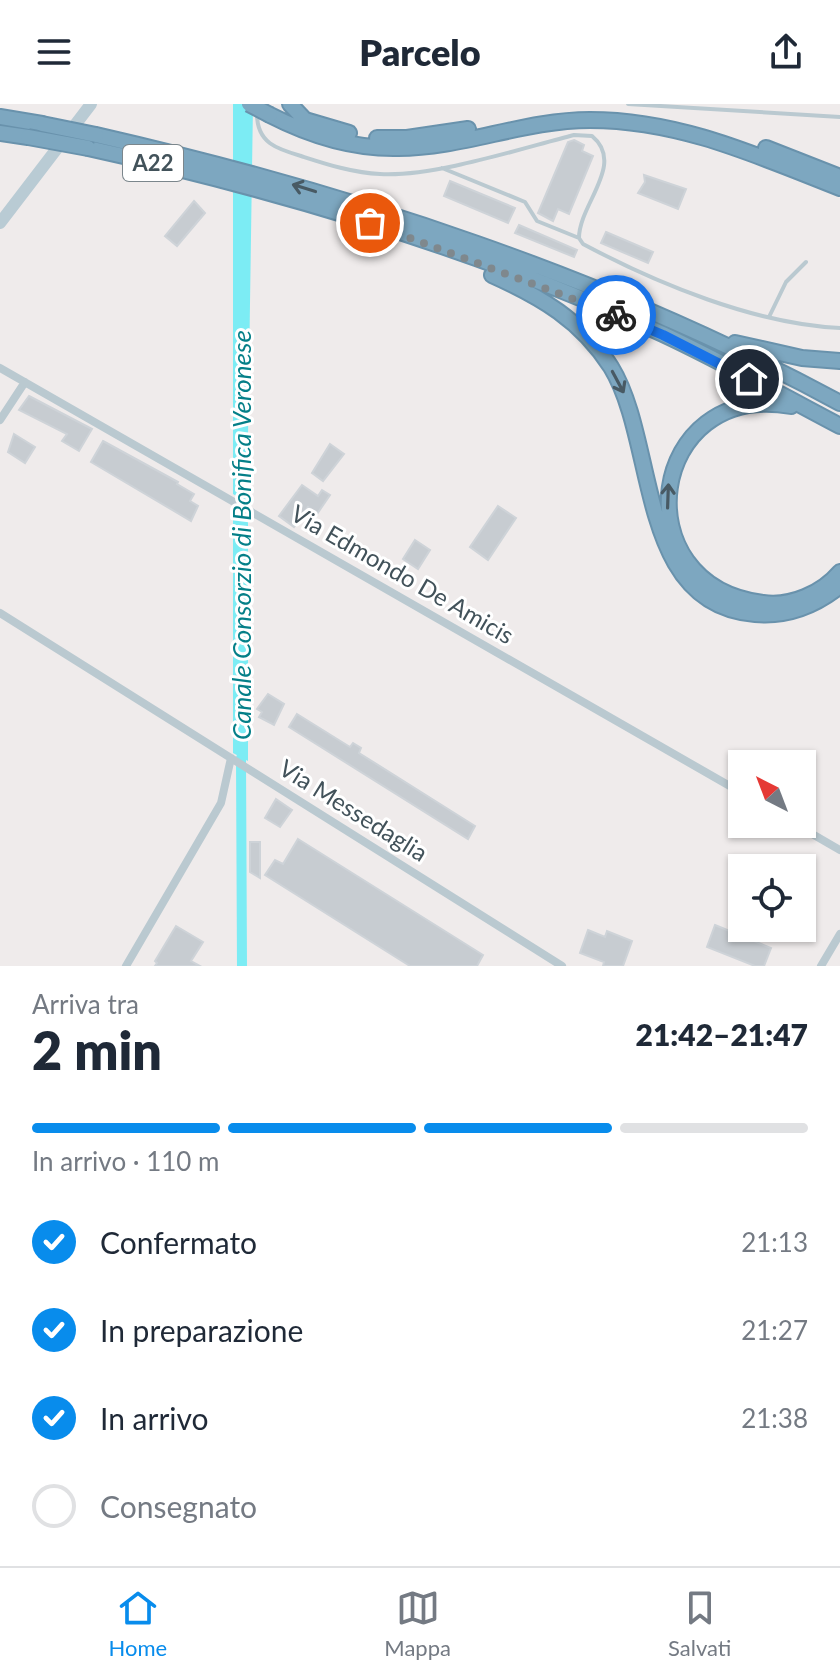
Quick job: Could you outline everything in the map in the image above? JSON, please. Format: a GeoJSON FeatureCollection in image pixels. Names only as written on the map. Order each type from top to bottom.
{"type":"FeatureCollection","features":[{"type":"Feature","properties":{"kind":"highway"},"geometry":{"type":"LineString","coordinates":[[249,104],[324,138],[397,148],[444,143],[563,121],[641,123],[705,136],[840,188]]}},
{"type":"Feature","properties":{"kind":"highway"},"geometry":{"type":"LineString","coordinates":[[290,104],[299,116],[318,126],[367,137],[388,138],[430,136],[569,111],[656,116],[727,134],[840,177]]}},
{"type":"Feature","properties":{"kind":"highway","name":"A22"},"geometry":{"type":"LineString","coordinates":[[0,117],[42,124],[92,142],[273,186],[466,239],[667,318],[840,403]]}},
{"type":"Feature","properties":{"kind":"highway","name":"A22"},"geometry":{"type":"LineString","coordinates":[[0,133],[92,142]]}},
{"type":"Feature","properties":{"kind":"highway","name":"A22"},"geometry":{"type":"LineString","coordinates":[[273,186],[561,292],[663,335],[840,427]]}},
{"type":"Feature","properties":{"kind":"highway"},"geometry":{"type":"LineString","coordinates":[[370,223],[549,303],[594,346],[610,366],[626,397],[655,517],[665,542],[680,572],[708,598],[740,613],[772,615],[811,605],[840,586]]}},
{"type":"Feature","properties":{"kind":"highway"},"geometry":{"type":"LineString","coordinates":[[667,318],[746,347],[840,361]]}},
{"type":"Feature","properties":{"kind":"highway"},"geometry":{"type":"LineString","coordinates":[[840,427],[794,407],[772,403],[727,412],[708,422],[683,448],[669,478],[667,497],[674,535],[688,564],[709,584],[738,600],[770,604],[795,601],[817,592],[840,572]]}},
{"type":"Feature","properties":{"kind":"main road"},"geometry":{"type":"LineString","coordinates":[[0,223],[91,104]]}},
{"type":"Feature","properties":{"kind":"street","name":"Via Edmondo De Amicis"},"geometry":{"type":"LineString","coordinates":[[0,368],[728,785]]}},
{"type":"Feature","properties":{"kind":"street"},"geometry":{"type":"LineString","coordinates":[[0,420],[25,382]]}},
{"type":"Feature","properties":{"kind":"street","name":"Via Messedaglia"},"geometry":{"type":"LineString","coordinates":[[0,613],[562,966]]}},
{"type":"Feature","properties":{"kind":"street"},"geometry":{"type":"LineString","coordinates":[[126,966],[221,803],[231,758]]}},
{"type":"Feature","properties":{"kind":"street"},"geometry":{"type":"LineString","coordinates":[[816,836],[840,850]]}},
{"type":"Feature","properties":{"kind":"street"},"geometry":{"type":"LineString","coordinates":[[821,966],[840,934]]}},
{"type":"Feature","properties":{"kind":"lane"},"geometry":{"type":"LineString","coordinates":[[257,104],[258,130],[271,146],[341,168],[378,174],[407,174],[574,135],[592,136],[602,147],[606,161],[582,218],[579,238]]}},
{"type":"Feature","properties":{"kind":"lane"},"geometry":{"type":"LineString","coordinates":[[628,104],[840,117]]}},
{"type":"Feature","properties":{"kind":"lane"},"geometry":{"type":"LineString","coordinates":[[440,167],[525,202],[537,221],[692,292],[808,327],[840,328]]}},
{"type":"Feature","properties":{"kind":"lane"},"geometry":{"type":"LineString","coordinates":[[769,317],[786,282],[806,262]]}},
{"type":"Feature","properties":{"kind":"water"},"geometry":{"type":"Polygon","coordinates":[[[233,104],[253,104],[247,503],[233,494],[233,104]]]}},
{"type":"Feature","properties":{"kind":"water"},"geometry":{"type":"Polygon","coordinates":[[[233,504],[248,512],[248,761],[233,753],[233,504]]]}},
{"type":"Feature","properties":{"kind":"building"},"geometry":{"type":"Polygon","coordinates":[[[574,140],[584,145],[582,151],[593,156],[569,214],[558,209],[553,221],[538,213],[568,142],[574,140]]]}},
{"type":"Feature","properties":{"kind":"building"},"geometry":{"type":"Polygon","coordinates":[[[644,175],[686,189],[678,209],[638,193],[645,182],[644,175]]]}},
{"type":"Feature","properties":{"kind":"building"},"geometry":{"type":"Polygon","coordinates":[[[450,181],[515,208],[508,223],[444,196],[450,181]]]}},
{"type":"Feature","properties":{"kind":"building"},"geometry":{"type":"Polygon","coordinates":[[[194,201],[205,213],[177,246],[165,236],[194,201]]]}},
{"type":"Feature","properties":{"kind":"building"},"geometry":{"type":"Polygon","coordinates":[[[519,225],[577,250],[574,257],[515,233],[519,225]]]}},
{"type":"Feature","properties":{"kind":"building"},"geometry":{"type":"Polygon","coordinates":[[[606,232],[653,252],[648,263],[601,243],[606,232]]]}},
{"type":"Feature","properties":{"kind":"building"},"geometry":{"type":"Polygon","coordinates":[[[29,396],[92,429],[79,451],[62,441],[67,434],[19,410],[29,396]]]}},
{"type":"Feature","properties":{"kind":"building"},"geometry":{"type":"Polygon","coordinates":[[[14,434],[35,447],[25,463],[8,452],[14,434]]]}},
{"type":"Feature","properties":{"kind":"building"},"geometry":{"type":"Polygon","coordinates":[[[103,441],[194,494],[190,501],[198,506],[191,521],[91,462],[103,441]]]}},
{"type":"Feature","properties":{"kind":"building"},"geometry":{"type":"Polygon","coordinates":[[[330,444],[344,454],[323,481],[312,473],[330,444]]]}},
{"type":"Feature","properties":{"kind":"building"},"geometry":{"type":"Polygon","coordinates":[[[302,485],[318,496],[322,490],[330,495],[317,514],[308,507],[294,527],[279,516],[302,485]]]}},
{"type":"Feature","properties":{"kind":"building"},"geometry":{"type":"Polygon","coordinates":[[[498,506],[516,518],[488,560],[470,547],[498,506]]]}},
{"type":"Feature","properties":{"kind":"building"},"geometry":{"type":"Polygon","coordinates":[[[415,540],[430,550],[418,569],[403,559],[415,540]]]}},
{"type":"Feature","properties":{"kind":"building"},"geometry":{"type":"Polygon","coordinates":[[[268,694],[284,704],[274,725],[259,717],[262,712],[257,709],[268,694]]]}},
{"type":"Feature","properties":{"kind":"building"},"geometry":{"type":"Polygon","coordinates":[[[297,714],[350,747],[353,743],[361,748],[359,753],[475,826],[468,839],[289,727],[297,714]]]}},
{"type":"Feature","properties":{"kind":"building"},"geometry":{"type":"Polygon","coordinates":[[[276,799],[292,810],[280,827],[265,818],[276,799]]]}},
{"type":"Feature","properties":{"kind":"building"},"geometry":{"type":"Polygon","coordinates":[[[298,839],[483,955],[477,966],[410,966],[265,875],[275,860],[283,864],[298,839]]]}},
{"type":"Feature","properties":{"kind":"building"},"geometry":{"type":"Polygon","coordinates":[[[250,842],[260,842],[260,878],[250,872],[250,842]]]}},
{"type":"Feature","properties":{"kind":"building"},"geometry":{"type":"Polygon","coordinates":[[[715,925],[728,930],[728,942],[756,942],[771,948],[764,966],[755,966],[707,947],[715,925]]]}},
{"type":"Feature","properties":{"kind":"building"},"geometry":{"type":"Polygon","coordinates":[[[176,926],[203,942],[191,961],[200,966],[155,966],[176,926]]]}},
{"type":"Feature","properties":{"kind":"building"},"geometry":{"type":"Polygon","coordinates":[[[588,930],[605,937],[607,931],[632,941],[623,966],[603,966],[604,962],[580,953],[588,930]]]}},
{"type":"Feature","properties":{"kind":"waterway","name":"Canale Consorzio di Bonifica Veronese"},"geometry":{"type":"LineString","coordinates":[[241,758],[242,966]]}},
{"type":"Feature","properties":{"kind":"way so far"},"geometry":{"type":"LineString","coordinates":[[370,223],[535,282],[616,315]]}},
{"type":"Feature","properties":{"kind":"route"},"geometry":{"type":"LineString","coordinates":[[616,315],[749,379]]}}]}
